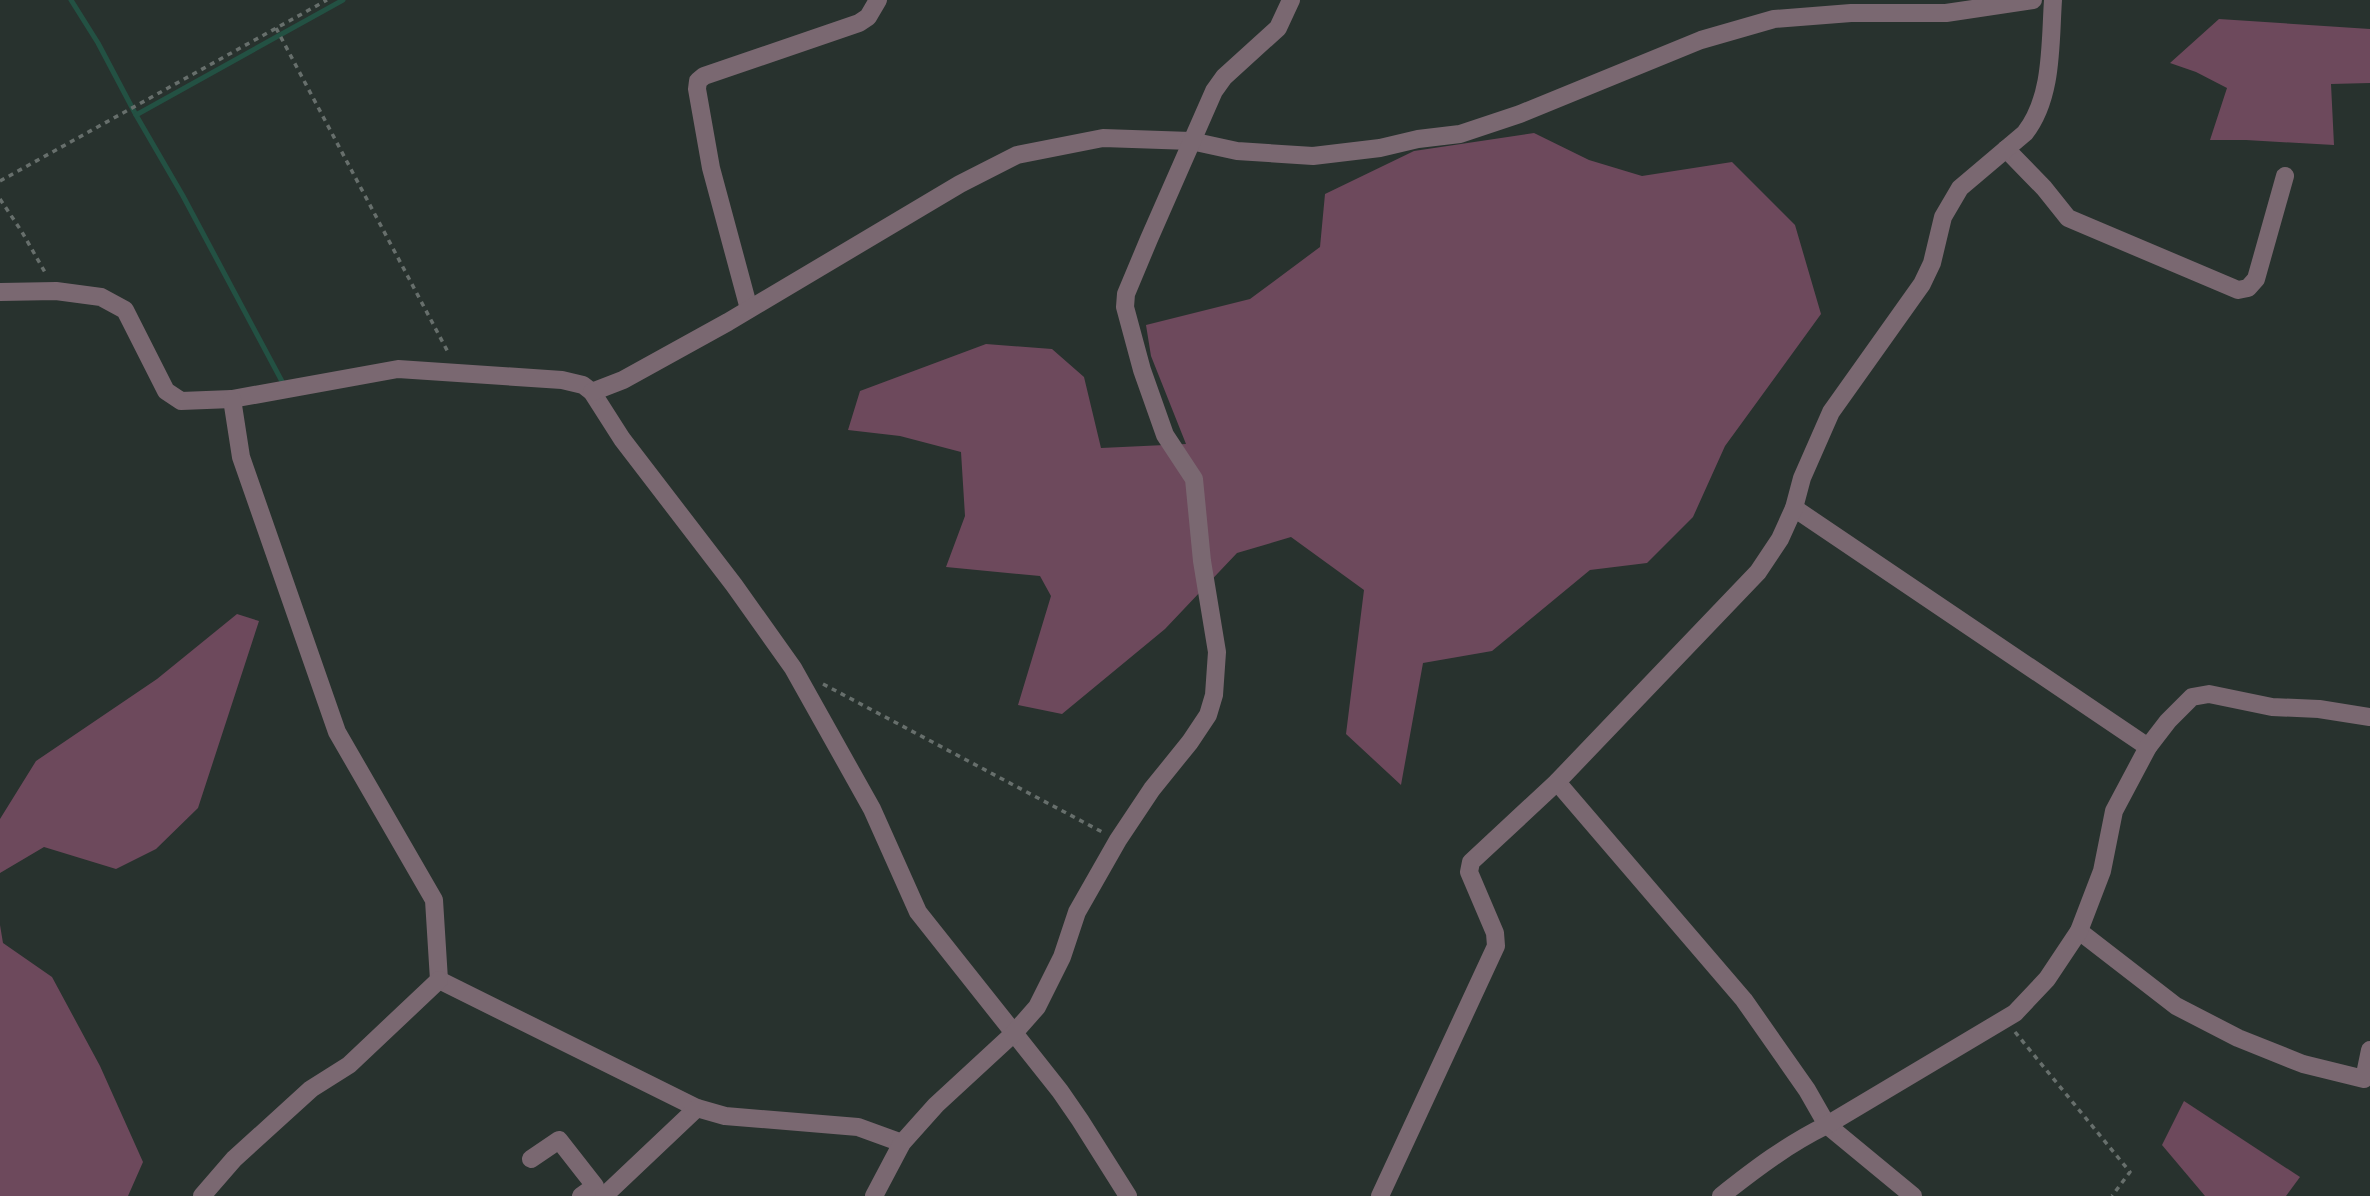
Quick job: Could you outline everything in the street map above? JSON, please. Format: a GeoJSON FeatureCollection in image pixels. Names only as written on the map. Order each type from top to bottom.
{"type":"FeatureCollection","features":[{"type":"Feature","properties":{"kind":"street"},"geometry":{"type":"LineString","coordinates":[[749,309],[711,168],[697,89],[698,81],[704,76],[859,23],[868,16],[878,0]]}},
{"type":"Feature","properties":{"kind":"street"},"geometry":{"type":"LineString","coordinates":[[874,1196],[902,1143],[936,1105],[1014,1033],[1037,1007],[1062,957],[1077,912],[1118,840],[1152,789],[1208,715],[1214,695],[1217,652],[1202,561],[1194,479],[1165,435],[1142,370],[1125,307],[1126,294],[1214,91],[1224,77],[1278,28],[1291,0]]}},
{"type":"Feature","properties":{"kind":"street"},"geometry":{"type":"LineString","coordinates":[[592,392],[622,380],[749,309],[960,184],[1017,155],[1103,138],[1191,141],[1237,151],[1313,156],[1380,148],[1418,139],[1460,134],[1520,114],[1701,40],[1774,19],[1850,7],[1946,13],[2033,0]]}},
{"type":"Feature","properties":{"kind":"street"},"geometry":{"type":"LineString","coordinates":[[1380,1196],[1496,946],[1495,933],[1469,872],[1471,862],[1557,782],[1758,572],[1780,539],[1794,508],[1802,478],[1831,412],[1922,284],[1932,262],[1943,216],[1960,188],[2033,122],[2049,70],[2053,0]]}},
{"type":"Feature","properties":{"kind":"street"},"geometry":{"type":"LineString","coordinates":[[2006,149],[2044,188],[2067,218],[2238,290],[2248,288],[2256,279],[2285,176]]}},
{"type":"Feature","properties":{"kind":"street"},"geometry":{"type":"LineString","coordinates":[[0,292],[55,291],[101,297],[125,310],[166,391],[181,401],[232,399],[398,369],[562,380],[583,385],[592,392],[622,439],[734,584],[793,668],[872,809],[918,912],[1080,1120],[1128,1196]]}},
{"type":"Feature","properties":{"kind":"street"},"geometry":{"type":"LineString","coordinates":[[232,399],[241,457],[337,732],[434,900],[439,980]]}},
{"type":"Feature","properties":{"kind":"street"},"geometry":{"type":"LineString","coordinates":[[1794,508],[2148,747]]}},
{"type":"Feature","properties":{"kind":"street"},"geometry":{"type":"LineString","coordinates":[[1721,1196],[1799,1139],[2015,1013],[2047,979],[2079,931],[2102,871],[2114,811],[2148,747],[2168,721],[2192,697],[2209,694],[2272,707],[2319,709],[2370,717]]}},
{"type":"Feature","properties":{"kind":"street"},"geometry":{"type":"LineString","coordinates":[[1557,782],[1744,1000],[1807,1090],[1827,1125],[1913,1196]]}},
{"type":"Feature","properties":{"kind":"street"},"geometry":{"type":"LineString","coordinates":[[2079,931],[2176,1006],[2238,1038],[2303,1064],[2364,1079],[2370,1049]]}},
{"type":"Feature","properties":{"kind":"street"},"geometry":{"type":"LineString","coordinates":[[439,980],[696,1108],[725,1116],[858,1127],[902,1143]]}},
{"type":"Feature","properties":{"kind":"street"},"geometry":{"type":"LineString","coordinates":[[202,1196],[234,1158],[312,1089],[349,1065],[439,980]]}},
{"type":"Feature","properties":{"kind":"street"},"geometry":{"type":"LineString","coordinates":[[604,1196],[696,1108]]}},
{"type":"Feature","properties":{"kind":"street"},"geometry":{"type":"LineString","coordinates":[[531,1159],[559,1140],[595,1186],[582,1196]]}},
{"type":"Feature","properties":{"kind":"path"},"geometry":{"type":"LineString","coordinates":[[0,181],[327,0]]}},
{"type":"Feature","properties":{"kind":"path"},"geometry":{"type":"LineString","coordinates":[[276,28],[458,372]]}},
{"type":"Feature","properties":{"kind":"path"},"geometry":{"type":"LineString","coordinates":[[0,199],[55,291]]}},
{"type":"Feature","properties":{"kind":"path"},"geometry":{"type":"LineString","coordinates":[[793,668],[1118,840]]}},
{"type":"Feature","properties":{"kind":"path"},"geometry":{"type":"LineString","coordinates":[[2005,1020],[2130,1172],[2112,1196]]}},
{"type":"Feature","properties":{"kind":"shaded area"},"geometry":{"type":"Polygon","coordinates":[[[2219,19],[2370,29],[2370,83],[2331,84],[2334,145],[2210,140],[2227,88],[2196,72],[2170,63],[2219,19]]]}},
{"type":"Feature","properties":{"kind":"shaded area"},"geometry":{"type":"Polygon","coordinates":[[[1534,133],[1589,160],[1642,176],[1732,162],[1795,225],[1821,314],[1725,446],[1693,517],[1647,563],[1590,570],[1492,651],[1423,663],[1401,785],[1346,734],[1364,590],[1291,537],[1237,553],[1165,629],[1062,714],[1018,705],[1051,596],[1040,576],[946,567],[965,516],[961,452],[900,436],[848,430],[860,391],[986,344],[1052,349],[1084,377],[1101,448],[1186,444],[1151,356],[1146,325],[1250,299],[1320,247],[1325,194],[1414,151],[1534,133]]]}},
{"type":"Feature","properties":{"kind":"shaded area"},"geometry":{"type":"Polygon","coordinates":[[[237,614],[259,621],[198,808],[156,849],[116,869],[44,847],[0,873],[0,819],[36,761],[157,679],[237,614]]]}},
{"type":"Feature","properties":{"kind":"shaded area"},"geometry":{"type":"Polygon","coordinates":[[[0,925],[3,943],[52,977],[100,1066],[143,1162],[128,1196],[0,1196],[0,925]]]}},
{"type":"Feature","properties":{"kind":"shaded area"},"geometry":{"type":"Polygon","coordinates":[[[2184,1101],[2300,1177],[2286,1196],[2205,1196],[2162,1145],[2184,1101]]]}},
{"type":"Feature","properties":{"kind":"waterway"},"geometry":{"type":"LineString","coordinates":[[71,0],[98,43],[183,196],[285,387]]}},
{"type":"Feature","properties":{"kind":"waterway"},"geometry":{"type":"LineString","coordinates":[[136,115],[343,0]]}}]}
